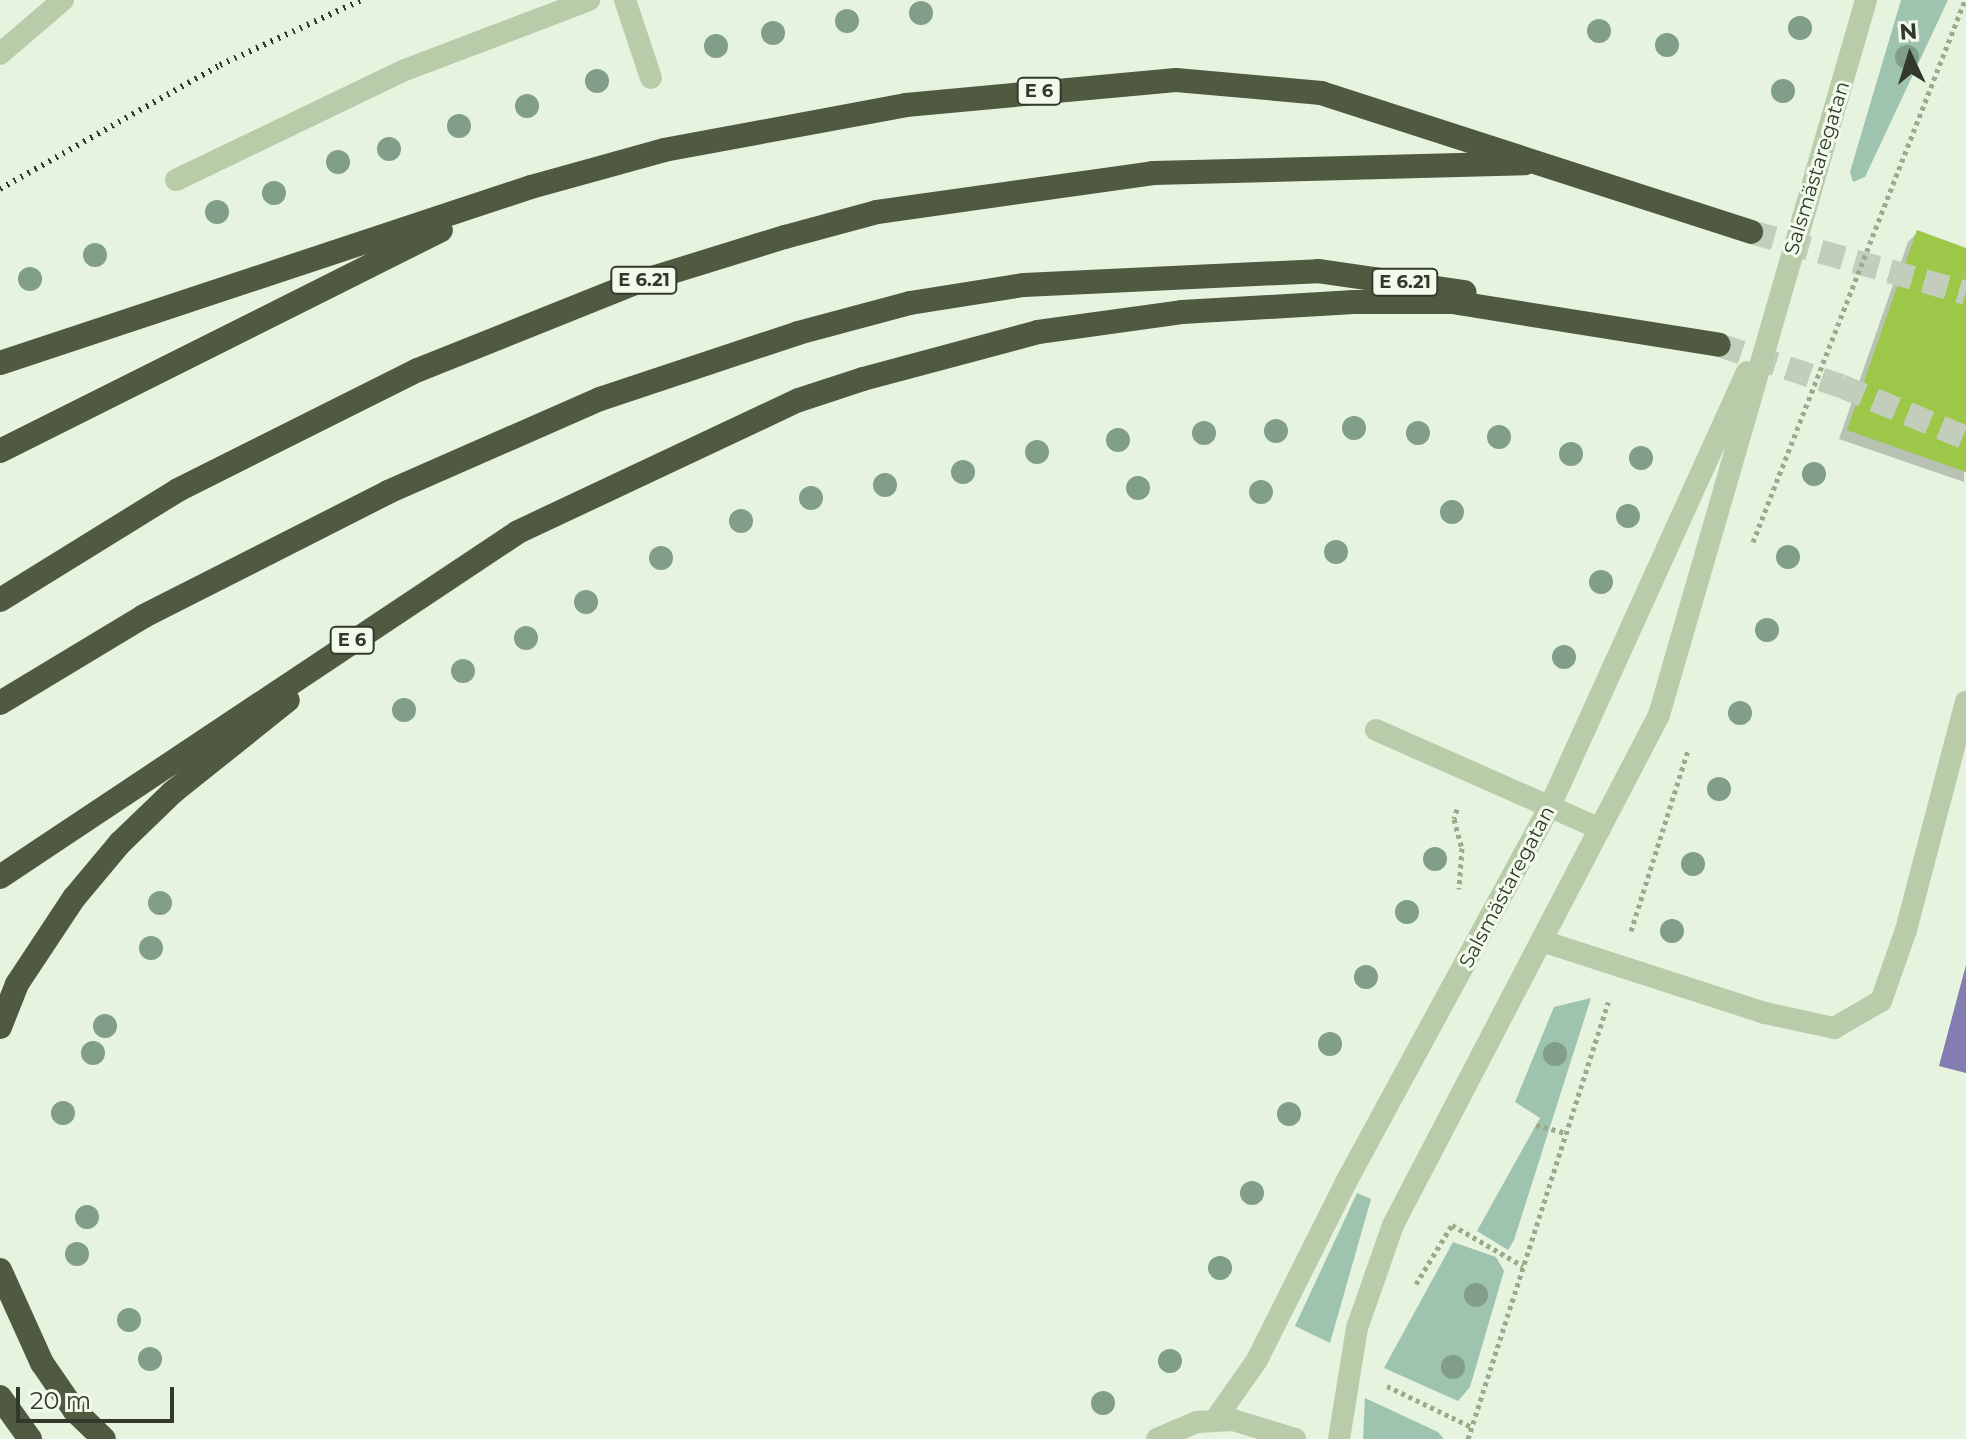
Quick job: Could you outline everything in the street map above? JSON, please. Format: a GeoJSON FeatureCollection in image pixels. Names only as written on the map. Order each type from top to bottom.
{"type":"FeatureCollection","features":[{"type":"Feature","properties":{"kind":"highway","name":"E 6"},"geometry":{"type":"LineString","coordinates":[[0,363],[531,187],[664,150],[862,112],[1176,80],[1321,93],[1547,163]]}},
{"type":"Feature","properties":{"kind":"highway","name":"E 6.21"},"geometry":{"type":"LineString","coordinates":[[0,600],[178,490],[418,370],[636,283],[877,212],[1153,173],[1547,163],[1751,232]]}},
{"type":"Feature","properties":{"kind":"highway"},"geometry":{"type":"LineString","coordinates":[[0,451],[283,306],[531,187]]}},
{"type":"Feature","properties":{"kind":"highway","name":"E 6.21"},"geometry":{"type":"LineString","coordinates":[[0,703],[267,549],[586,405],[798,333],[910,303],[1024,285],[1318,271],[1453,288],[1547,316],[1719,345]]}},
{"type":"Feature","properties":{"kind":"highway","name":"E 6"},"geometry":{"type":"LineString","coordinates":[[0,877],[518,532],[799,400],[953,351],[1038,332],[1182,312],[1354,302],[1452,302],[1547,316]]}},
{"type":"Feature","properties":{"kind":"highway"},"geometry":{"type":"LineString","coordinates":[[0,1027],[17,984],[74,898],[173,792],[308,684],[518,532]]}},
{"type":"Feature","properties":{"kind":"highway"},"geometry":{"type":"LineString","coordinates":[[0,1270],[42,1363],[75,1411],[104,1439]]}},
{"type":"Feature","properties":{"kind":"highway"},"geometry":{"type":"LineString","coordinates":[[0,1397],[30,1439]]}},
{"type":"Feature","properties":{"kind":"street"},"geometry":{"type":"LineString","coordinates":[[0,54],[63,0]]}},
{"type":"Feature","properties":{"kind":"street"},"geometry":{"type":"LineString","coordinates":[[176,180],[405,70],[589,0]]}},
{"type":"Feature","properties":{"kind":"street"},"geometry":{"type":"LineString","coordinates":[[625,0],[651,78]]}},
{"type":"Feature","properties":{"kind":"street","name":"Salsmästaregatan"},"geometry":{"type":"LineString","coordinates":[[1339,1439],[1357,1328],[1393,1225],[1452,1103],[1542,941],[1659,715],[1726,499],[1765,335],[1866,0]]}},
{"type":"Feature","properties":{"kind":"street","name":"Salsmästaregatan"},"geometry":{"type":"LineString","coordinates":[[1215,1420],[1264,1347],[1346,1182],[1551,804],[1639,616],[1692,484],[1765,335]]}},
{"type":"Feature","properties":{"kind":"street"},"geometry":{"type":"LineString","coordinates":[[1542,941],[1765,1013],[1834,1028],[1881,1001],[1906,930],[1966,702]]}},
{"type":"Feature","properties":{"kind":"street"},"geometry":{"type":"LineString","coordinates":[[1376,730],[1551,804],[1600,829]]}},
{"type":"Feature","properties":{"kind":"street"},"geometry":{"type":"LineString","coordinates":[[1157,1439],[1215,1420],[1250,1421],[1295,1439]]}},
{"type":"Feature","properties":{"kind":"path"},"geometry":{"type":"LineString","coordinates":[[1748,558],[1965,0]]}},
{"type":"Feature","properties":{"kind":"path"},"geometry":{"type":"LineString","coordinates":[[1468,1439],[1691,740]]}},
{"type":"Feature","properties":{"kind":"path"},"geometry":{"type":"LineString","coordinates":[[1536,1125],[1565,1133]]}},
{"type":"Feature","properties":{"kind":"path"},"geometry":{"type":"LineString","coordinates":[[1413,1290],[1452,1225],[1523,1266]]}},
{"type":"Feature","properties":{"kind":"green space"},"geometry":{"type":"Polygon","coordinates":[[[1901,0],[1948,0],[1865,177],[1853,182],[1850,172],[1901,0]]]}},
{"type":"Feature","properties":{"kind":"green space"},"geometry":{"type":"Polygon","coordinates":[[[1591,998],[1514,1240],[1508,1250],[1477,1231],[1540,1118],[1515,1102],[1554,1007],[1591,998]]]}},
{"type":"Feature","properties":{"kind":"green space"},"geometry":{"type":"Polygon","coordinates":[[[1357,1193],[1371,1199],[1330,1343],[1295,1326],[1357,1193]]]}},
{"type":"Feature","properties":{"kind":"green space"},"geometry":{"type":"Polygon","coordinates":[[[1453,1242],[1496,1257],[1504,1271],[1470,1387],[1458,1401],[1384,1368],[1453,1242]]]}},
{"type":"Feature","properties":{"kind":"green space"},"geometry":{"type":"Polygon","coordinates":[[[1365,1398],[1438,1432],[1444,1439],[1363,1439],[1365,1398]]]}},
{"type":"Feature","properties":{"kind":"shaded area"},"geometry":{"type":"Polygon","coordinates":[[[1966,965],[1966,1073],[1939,1066],[1966,965]]]}},
{"type":"Feature","properties":{"kind":"building"},"geometry":{"type":"Polygon","coordinates":[[[1917,230],[1966,248],[1966,472],[1847,430],[1917,230]]]}},
{"type":"Feature","properties":{"kind":"tunnel"},"geometry":{"type":"LineString","coordinates":[[1751,232],[1966,293]]}},
{"type":"Feature","properties":{"kind":"tunnel"},"geometry":{"type":"LineString","coordinates":[[1719,345],[1841,386],[1966,438]]}},
{"type":"Feature","properties":{"kind":"railway"},"geometry":{"type":"LineString","coordinates":[[0,189],[220,65],[361,0]]}}]}
